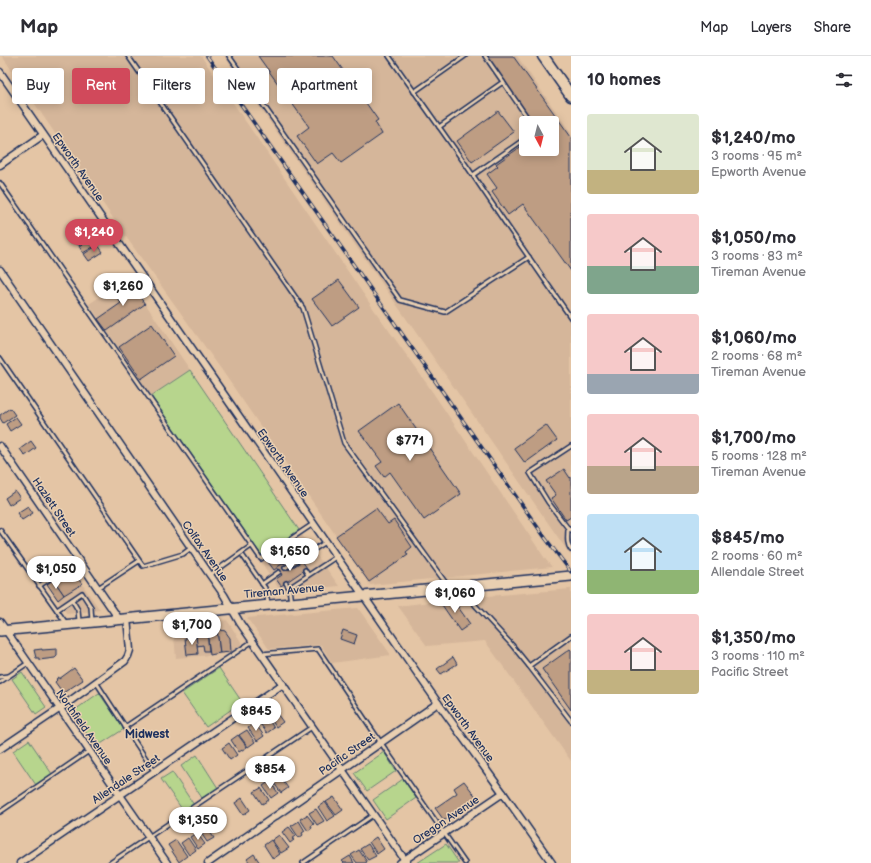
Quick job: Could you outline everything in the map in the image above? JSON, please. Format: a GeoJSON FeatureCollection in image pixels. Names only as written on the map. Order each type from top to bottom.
{"type":"FeatureCollection","features":[{"type":"Feature","properties":{"kind":"main road"},"geometry":{"type":"LineString","coordinates":[[547,57],[571,96]]}},
{"type":"Feature","properties":{"kind":"street","name":"Epworth Avenue"},"geometry":{"type":"LineString","coordinates":[[0,72],[363,596],[552,863]]}},
{"type":"Feature","properties":{"kind":"street"},"geometry":{"type":"LineString","coordinates":[[0,166],[44,135]]}},
{"type":"Feature","properties":{"kind":"street","name":"Colfax Avenue"},"geometry":{"type":"LineString","coordinates":[[0,270],[210,575],[261,654],[404,862]]}},
{"type":"Feature","properties":{"kind":"street","name":"Hazlett Street"},"geometry":{"type":"LineString","coordinates":[[0,446],[78,560],[123,619]]}},
{"type":"Feature","properties":{"kind":"street","name":"Tireman Avenue"},"geometry":{"type":"LineString","coordinates":[[3,631],[571,576]]}},
{"type":"Feature","properties":{"kind":"street"},"geometry":{"type":"LineString","coordinates":[[0,749],[60,709],[125,661],[130,650],[123,619]]}},
{"type":"Feature","properties":{"kind":"street","name":"Northfield Avenue"},"geometry":{"type":"LineString","coordinates":[[0,622],[3,631],[28,663],[167,863]]}},
{"type":"Feature","properties":{"kind":"street","name":"Allendale Street"},"geometry":{"type":"LineString","coordinates":[[20,863],[282,684]]}},
{"type":"Feature","properties":{"kind":"street","name":"Pacific Street"},"geometry":{"type":"LineString","coordinates":[[208,863],[438,703]]}},
{"type":"Feature","properties":{"kind":"street","name":"Oregon Avenue"},"geometry":{"type":"LineString","coordinates":[[404,862],[503,793]]}},
{"type":"Feature","properties":{"kind":"lane"},"geometry":{"type":"LineString","coordinates":[[128,56],[303,308],[344,443],[449,587]]}},
{"type":"Feature","properties":{"kind":"lane"},"geometry":{"type":"LineString","coordinates":[[229,56],[400,300],[445,312],[529,257]]}},
{"type":"Feature","properties":{"kind":"lane"},"geometry":{"type":"LineString","coordinates":[[389,56],[440,127],[571,318]]}},
{"type":"Feature","properties":{"kind":"lane"},"geometry":{"type":"LineString","coordinates":[[414,92],[465,56]]}},
{"type":"Feature","properties":{"kind":"lane"},"geometry":{"type":"LineString","coordinates":[[485,56],[526,116]]}},
{"type":"Feature","properties":{"kind":"lane"},"geometry":{"type":"LineString","coordinates":[[440,127],[503,82]]}},
{"type":"Feature","properties":{"kind":"lane"},"geometry":{"type":"LineString","coordinates":[[473,175],[519,143]]}},
{"type":"Feature","properties":{"kind":"lane"},"geometry":{"type":"LineString","coordinates":[[0,183],[261,559],[313,524]]}},
{"type":"Feature","properties":{"kind":"lane"},"geometry":{"type":"LineString","coordinates":[[0,358],[143,566],[183,554],[191,548]]}},
{"type":"Feature","properties":{"kind":"lane"},"geometry":{"type":"LineString","coordinates":[[571,446],[530,474],[548,502],[570,529],[570,538],[567,542],[571,550]]}},
{"type":"Feature","properties":{"kind":"lane"},"geometry":{"type":"LineString","coordinates":[[0,530],[67,624]]}},
{"type":"Feature","properties":{"kind":"lane"},"geometry":{"type":"LineString","coordinates":[[288,572],[285,568],[326,542]]}},
{"type":"Feature","properties":{"kind":"lane"},"geometry":{"type":"LineString","coordinates":[[210,575],[251,546]]}},
{"type":"Feature","properties":{"kind":"lane"},"geometry":{"type":"LineString","coordinates":[[243,556],[265,588],[268,605]]}},
{"type":"Feature","properties":{"kind":"lane"},"geometry":{"type":"LineString","coordinates":[[289,588],[336,557]]}},
{"type":"Feature","properties":{"kind":"lane"},"geometry":{"type":"LineString","coordinates":[[39,586],[78,560]]}},
{"type":"Feature","properties":{"kind":"lane"},"geometry":{"type":"LineString","coordinates":[[298,560],[300,564]]}},
{"type":"Feature","properties":{"kind":"lane"},"geometry":{"type":"LineString","coordinates":[[98,588],[139,561]]}},
{"type":"Feature","properties":{"kind":"lane"},"geometry":{"type":"LineString","coordinates":[[292,564],[295,567]]}},
{"type":"Feature","properties":{"kind":"lane"},"geometry":{"type":"LineString","coordinates":[[305,570],[308,575]]}},
{"type":"Feature","properties":{"kind":"lane"},"geometry":{"type":"LineString","coordinates":[[262,584],[279,572],[281,577]]}},
{"type":"Feature","properties":{"kind":"lane"},"geometry":{"type":"LineString","coordinates":[[300,574],[303,579]]}},
{"type":"Feature","properties":{"kind":"lane"},"geometry":{"type":"LineString","coordinates":[[293,579],[296,584]]}},
{"type":"Feature","properties":{"kind":"lane"},"geometry":{"type":"LineString","coordinates":[[286,583],[289,588],[291,602]]}},
{"type":"Feature","properties":{"kind":"lane"},"geometry":{"type":"LineString","coordinates":[[466,586],[474,605],[512,645],[571,721]]}},
{"type":"Feature","properties":{"kind":"lane"},"geometry":{"type":"LineString","coordinates":[[56,610],[82,593],[91,607],[92,622]]}},
{"type":"Feature","properties":{"kind":"lane"},"geometry":{"type":"LineString","coordinates":[[72,600],[78,610],[79,623]]}},
{"type":"Feature","properties":{"kind":"lane"},"geometry":{"type":"LineString","coordinates":[[529,666],[571,636]]}},
{"type":"Feature","properties":{"kind":"lane"},"geometry":{"type":"LineString","coordinates":[[125,727],[253,641]]}},
{"type":"Feature","properties":{"kind":"lane"},"geometry":{"type":"LineString","coordinates":[[261,654],[318,649],[381,743],[465,863]]}},
{"type":"Feature","properties":{"kind":"lane"},"geometry":{"type":"LineString","coordinates":[[0,682],[28,663]]}},
{"type":"Feature","properties":{"kind":"lane"},"geometry":{"type":"LineString","coordinates":[[0,677],[9,676]]}},
{"type":"Feature","properties":{"kind":"lane"},"geometry":{"type":"LineString","coordinates":[[96,682],[155,771]]}},
{"type":"Feature","properties":{"kind":"lane"},"geometry":{"type":"LineString","coordinates":[[110,863],[312,727]]}},
{"type":"Feature","properties":{"kind":"lane"},"geometry":{"type":"LineString","coordinates":[[0,812],[89,751]]}},
{"type":"Feature","properties":{"kind":"lane"},"geometry":{"type":"LineString","coordinates":[[303,863],[373,815]]}},
{"type":"Feature","properties":{"kind":"shaded area"},"geometry":{"type":"Polygon","coordinates":[[[2,56],[201,56],[213,74],[213,104],[234,104],[552,567],[370,585],[221,369],[124,234],[35,104],[64,104],[64,68],[12,68],[12,71],[2,56]]]}},
{"type":"Feature","properties":{"kind":"shaded area"},"geometry":{"type":"Polygon","coordinates":[[[224,56],[517,56],[571,133],[571,556],[257,104],[269,104],[269,68],[232,68],[224,56]]]}},
{"type":"Feature","properties":{"kind":"shaded area"},"geometry":{"type":"Polygon","coordinates":[[[128,278],[190,370],[151,396],[89,304],[128,278]]]}},
{"type":"Feature","properties":{"kind":"shaded area"},"geometry":{"type":"Polygon","coordinates":[[[302,535],[339,586],[281,592],[261,562],[302,535]]]}},
{"type":"Feature","properties":{"kind":"shaded area"},"geometry":{"type":"Polygon","coordinates":[[[71,568],[100,610],[67,614],[47,584],[71,568]]]}},
{"type":"Feature","properties":{"kind":"shaded area"},"geometry":{"type":"Polygon","coordinates":[[[571,589],[571,761],[485,641],[427,646],[398,606],[454,599],[571,589]]]}},
{"type":"Feature","properties":{"kind":"shaded area"},"geometry":{"type":"Polygon","coordinates":[[[358,608],[391,655],[332,663],[321,645],[269,649],[247,618],[358,608]]]}},
{"type":"Feature","properties":{"kind":"shaded area"},"geometry":{"type":"Polygon","coordinates":[[[227,620],[243,645],[233,653],[176,658],[173,626],[227,620]]]}},
{"type":"Feature","properties":{"kind":"green space"},"geometry":{"type":"Polygon","coordinates":[[[190,370],[299,530],[262,556],[151,396],[190,370]]]}},
{"type":"Feature","properties":{"kind":"green space"},"geometry":{"type":"Polygon","coordinates":[[[219,668],[242,702],[206,727],[182,693],[219,668]]]}},
{"type":"Feature","properties":{"kind":"green space"},"geometry":{"type":"Polygon","coordinates":[[[22,672],[46,707],[36,714],[12,679],[22,672]]]}},
{"type":"Feature","properties":{"kind":"green space"},"geometry":{"type":"Polygon","coordinates":[[[99,693],[124,729],[96,747],[72,712],[99,693]]]}},
{"type":"Feature","properties":{"kind":"green space"},"geometry":{"type":"Polygon","coordinates":[[[29,740],[52,774],[36,785],[13,751],[29,740]]]}},
{"type":"Feature","properties":{"kind":"green space"},"geometry":{"type":"Polygon","coordinates":[[[384,752],[396,771],[367,791],[354,773],[384,752]]]}},
{"type":"Feature","properties":{"kind":"green space"},"geometry":{"type":"Polygon","coordinates":[[[197,755],[218,788],[202,798],[181,766],[197,755]]]}},
{"type":"Feature","properties":{"kind":"green space"},"geometry":{"type":"Polygon","coordinates":[[[172,772],[194,805],[184,812],[161,779],[172,772]]]}},
{"type":"Feature","properties":{"kind":"green space"},"geometry":{"type":"Polygon","coordinates":[[[403,779],[416,798],[386,819],[373,800],[403,779]]]}},
{"type":"Feature","properties":{"kind":"green space"},"geometry":{"type":"Polygon","coordinates":[[[446,844],[459,863],[417,863],[446,844]]]}},
{"type":"Feature","properties":{"kind":"building"},"geometry":{"type":"Polygon","coordinates":[[[258,56],[333,56],[341,68],[277,68],[277,82],[269,71],[269,68],[267,68],[258,56]]]}},
{"type":"Feature","properties":{"kind":"building"},"geometry":{"type":"Polygon","coordinates":[[[486,56],[513,56],[556,116],[529,116],[486,56]]]}},
{"type":"Feature","properties":{"kind":"building"},"geometry":{"type":"Polygon","coordinates":[[[292,104],[367,104],[378,120],[375,122],[382,134],[341,163],[333,153],[317,164],[297,136],[309,127],[292,104]]]}},
{"type":"Feature","properties":{"kind":"building"},"geometry":{"type":"Polygon","coordinates":[[[498,111],[514,132],[472,162],[457,141],[498,111]]]}},
{"type":"Feature","properties":{"kind":"building"},"geometry":{"type":"Polygon","coordinates":[[[559,120],[571,137],[571,271],[523,204],[508,215],[492,192],[497,188],[487,174],[498,166],[496,164],[519,148],[519,156],[559,156],[559,120]]]}},
{"type":"Feature","properties":{"kind":"building"},"geometry":{"type":"Polygon","coordinates":[[[88,229],[93,236],[78,245],[74,238],[88,229]]]}},
{"type":"Feature","properties":{"kind":"building"},"geometry":{"type":"Polygon","coordinates":[[[93,237],[98,244],[83,253],[79,246],[93,237]]]}},
{"type":"Feature","properties":{"kind":"building"},"geometry":{"type":"Polygon","coordinates":[[[98,245],[103,252],[89,261],[84,254],[98,245]]]}},
{"type":"Feature","properties":{"kind":"building"},"geometry":{"type":"Polygon","coordinates":[[[339,280],[359,307],[332,326],[312,299],[339,280]]]}},
{"type":"Feature","properties":{"kind":"building"},"geometry":{"type":"Polygon","coordinates":[[[128,281],[145,304],[107,331],[98,319],[121,303],[116,296],[121,292],[118,287],[128,281]]]}},
{"type":"Feature","properties":{"kind":"building"},"geometry":{"type":"Polygon","coordinates":[[[152,324],[174,356],[141,379],[119,347],[152,324]]]}},
{"type":"Feature","properties":{"kind":"building"},"geometry":{"type":"Polygon","coordinates":[[[398,403],[461,494],[424,520],[390,472],[384,477],[376,466],[382,462],[359,431],[398,403]]]}},
{"type":"Feature","properties":{"kind":"building"},"geometry":{"type":"Polygon","coordinates":[[[10,408],[15,415],[3,423],[0,415],[10,408]]]}},
{"type":"Feature","properties":{"kind":"building"},"geometry":{"type":"Polygon","coordinates":[[[16,417],[21,424],[10,431],[6,424],[16,417]]]}},
{"type":"Feature","properties":{"kind":"building"},"geometry":{"type":"Polygon","coordinates":[[[546,425],[557,440],[525,463],[514,448],[546,425]]]}},
{"type":"Feature","properties":{"kind":"building"},"geometry":{"type":"Polygon","coordinates":[[[31,441],[36,448],[25,456],[20,449],[31,441]]]}},
{"type":"Feature","properties":{"kind":"building"},"geometry":{"type":"Polygon","coordinates":[[[564,469],[570,478],[571,477],[571,517],[566,520],[551,498],[556,495],[546,481],[564,469]]]}},
{"type":"Feature","properties":{"kind":"building"},"geometry":{"type":"Polygon","coordinates":[[[15,491],[20,498],[9,505],[5,498],[15,491]]]}},
{"type":"Feature","properties":{"kind":"building"},"geometry":{"type":"Polygon","coordinates":[[[28,506],[33,513],[22,520],[17,513],[28,506]]]}},
{"type":"Feature","properties":{"kind":"building"},"geometry":{"type":"Polygon","coordinates":[[[376,508],[388,524],[394,520],[412,547],[406,552],[408,555],[369,582],[336,536],[376,508]]]}},
{"type":"Feature","properties":{"kind":"building"},"geometry":{"type":"Polygon","coordinates":[[[288,544],[295,555],[274,570],[266,559],[288,544]]]}},
{"type":"Feature","properties":{"kind":"building"},"geometry":{"type":"Polygon","coordinates":[[[302,561],[307,568],[281,586],[276,579],[282,575],[277,567],[284,563],[289,570],[302,561]]]}},
{"type":"Feature","properties":{"kind":"building"},"geometry":{"type":"Polygon","coordinates":[[[71,568],[82,584],[64,595],[53,579],[71,568]]]}},
{"type":"Feature","properties":{"kind":"building"},"geometry":{"type":"Polygon","coordinates":[[[53,579],[64,595],[58,600],[47,584],[53,579]]]}},
{"type":"Feature","properties":{"kind":"building"},"geometry":{"type":"Polygon","coordinates":[[[451,597],[470,624],[460,631],[440,602],[443,599],[445,601],[451,597]]]}},
{"type":"Feature","properties":{"kind":"building"},"geometry":{"type":"Polygon","coordinates":[[[217,629],[220,653],[210,655],[207,631],[217,629]]]}},
{"type":"Feature","properties":{"kind":"building"},"geometry":{"type":"Polygon","coordinates":[[[217,629],[225,631],[230,638],[231,652],[220,653],[217,629]]]}},
{"type":"Feature","properties":{"kind":"building"},"geometry":{"type":"Polygon","coordinates":[[[343,630],[357,635],[354,644],[340,639],[343,630]]]}},
{"type":"Feature","properties":{"kind":"building"},"geometry":{"type":"Polygon","coordinates":[[[207,631],[209,651],[204,651],[203,645],[197,646],[196,632],[207,631]]]}},
{"type":"Feature","properties":{"kind":"building"},"geometry":{"type":"Polygon","coordinates":[[[196,636],[198,654],[187,655],[185,638],[196,636]]]}},
{"type":"Feature","properties":{"kind":"building"},"geometry":{"type":"Polygon","coordinates":[[[57,649],[57,656],[55,658],[39,660],[39,658],[36,658],[34,650],[57,649]]]}},
{"type":"Feature","properties":{"kind":"building"},"geometry":{"type":"Polygon","coordinates":[[[570,649],[571,650],[571,710],[542,669],[570,649]]]}},
{"type":"Feature","properties":{"kind":"building"},"geometry":{"type":"Polygon","coordinates":[[[453,657],[457,664],[441,674],[437,669],[453,657]]]}},
{"type":"Feature","properties":{"kind":"building"},"geometry":{"type":"Polygon","coordinates":[[[74,668],[83,680],[63,693],[55,682],[57,680],[56,679],[59,677],[59,679],[74,668]]]}},
{"type":"Feature","properties":{"kind":"building"},"geometry":{"type":"Polygon","coordinates":[[[275,711],[283,722],[276,727],[268,715],[275,711]]]}},
{"type":"Feature","properties":{"kind":"building"},"geometry":{"type":"Polygon","coordinates":[[[266,716],[274,728],[267,733],[258,721],[266,716]]]}},
{"type":"Feature","properties":{"kind":"building"},"geometry":{"type":"Polygon","coordinates":[[[255,723],[264,736],[257,741],[248,728],[255,723]]]}},
{"type":"Feature","properties":{"kind":"building"},"geometry":{"type":"Polygon","coordinates":[[[247,730],[255,742],[248,747],[239,735],[247,730]]]}},
{"type":"Feature","properties":{"kind":"building"},"geometry":{"type":"Polygon","coordinates":[[[238,735],[247,747],[239,752],[231,740],[238,735]]]}},
{"type":"Feature","properties":{"kind":"building"},"geometry":{"type":"Polygon","coordinates":[[[229,743],[237,755],[230,760],[222,748],[229,743]]]}},
{"type":"Feature","properties":{"kind":"building"},"geometry":{"type":"Polygon","coordinates":[[[276,777],[277,779],[280,777],[288,788],[281,793],[272,780],[276,777]]]}},
{"type":"Feature","properties":{"kind":"building"},"geometry":{"type":"Polygon","coordinates":[[[270,781],[278,793],[271,798],[263,786],[270,781]]]}},
{"type":"Feature","properties":{"kind":"building"},"geometry":{"type":"Polygon","coordinates":[[[464,781],[477,798],[445,820],[443,819],[435,808],[457,793],[454,788],[464,781]]]}},
{"type":"Feature","properties":{"kind":"building"},"geometry":{"type":"Polygon","coordinates":[[[261,788],[269,800],[262,804],[254,792],[261,788]]]}},
{"type":"Feature","properties":{"kind":"building"},"geometry":{"type":"Polygon","coordinates":[[[334,797],[343,810],[336,815],[326,802],[334,797]]]}},
{"type":"Feature","properties":{"kind":"building"},"geometry":{"type":"Polygon","coordinates":[[[242,798],[250,810],[243,815],[235,803],[242,798]]]}},
{"type":"Feature","properties":{"kind":"building"},"geometry":{"type":"Polygon","coordinates":[[[325,802],[335,816],[327,821],[318,807],[325,802]]]}},
{"type":"Feature","properties":{"kind":"building"},"geometry":{"type":"Polygon","coordinates":[[[316,809],[324,821],[317,825],[309,813],[316,809]]]}},
{"type":"Feature","properties":{"kind":"building"},"geometry":{"type":"Polygon","coordinates":[[[307,815],[314,824],[308,831],[300,819],[307,815]]]}},
{"type":"Feature","properties":{"kind":"building"},"geometry":{"type":"Polygon","coordinates":[[[299,821],[305,831],[299,838],[291,826],[299,821]]]}},
{"type":"Feature","properties":{"kind":"building"},"geometry":{"type":"Polygon","coordinates":[[[206,826],[214,838],[207,842],[199,830],[206,826]]]}},
{"type":"Feature","properties":{"kind":"building"},"geometry":{"type":"Polygon","coordinates":[[[289,827],[296,836],[290,843],[282,832],[289,827]]]}},
{"type":"Feature","properties":{"kind":"building"},"geometry":{"type":"Polygon","coordinates":[[[197,833],[205,844],[198,849],[190,837],[197,833]]]}},
{"type":"Feature","properties":{"kind":"building"},"geometry":{"type":"Polygon","coordinates":[[[279,835],[289,848],[281,853],[272,840],[279,835]]]}},
{"type":"Feature","properties":{"kind":"building"},"geometry":{"type":"Polygon","coordinates":[[[376,837],[384,849],[377,854],[369,842],[376,837]]]}},
{"type":"Feature","properties":{"kind":"building"},"geometry":{"type":"Polygon","coordinates":[[[188,838],[196,850],[189,855],[181,843],[188,838]]]}},
{"type":"Feature","properties":{"kind":"building"},"geometry":{"type":"Polygon","coordinates":[[[176,840],[187,856],[179,862],[168,845],[176,840]]]}},
{"type":"Feature","properties":{"kind":"building"},"geometry":{"type":"Polygon","coordinates":[[[271,840],[280,854],[273,859],[264,845],[271,840]]]}},
{"type":"Feature","properties":{"kind":"building"},"geometry":{"type":"Polygon","coordinates":[[[368,844],[376,856],[368,860],[360,849],[368,844]]]}},
{"type":"Feature","properties":{"kind":"building"},"geometry":{"type":"Polygon","coordinates":[[[359,850],[367,862],[357,863],[351,855],[359,850]]]}},
{"type":"Feature","properties":{"kind":"building"},"geometry":{"type":"Polygon","coordinates":[[[254,854],[260,863],[250,863],[247,859],[254,854]]]}},
{"type":"Feature","properties":{"kind":"building"},"geometry":{"type":"Polygon","coordinates":[[[350,856],[354,863],[344,863],[342,861],[350,856]]]}},
{"type":"Feature","properties":{"kind":"railway"},"geometry":{"type":"LineString","coordinates":[[207,56],[546,539],[571,572]]}},
{"type":"Feature","properties":{"kind":"district","name":"Midwest"},"geometry":{"type":"Point","coordinates":[147,734]}}]}
